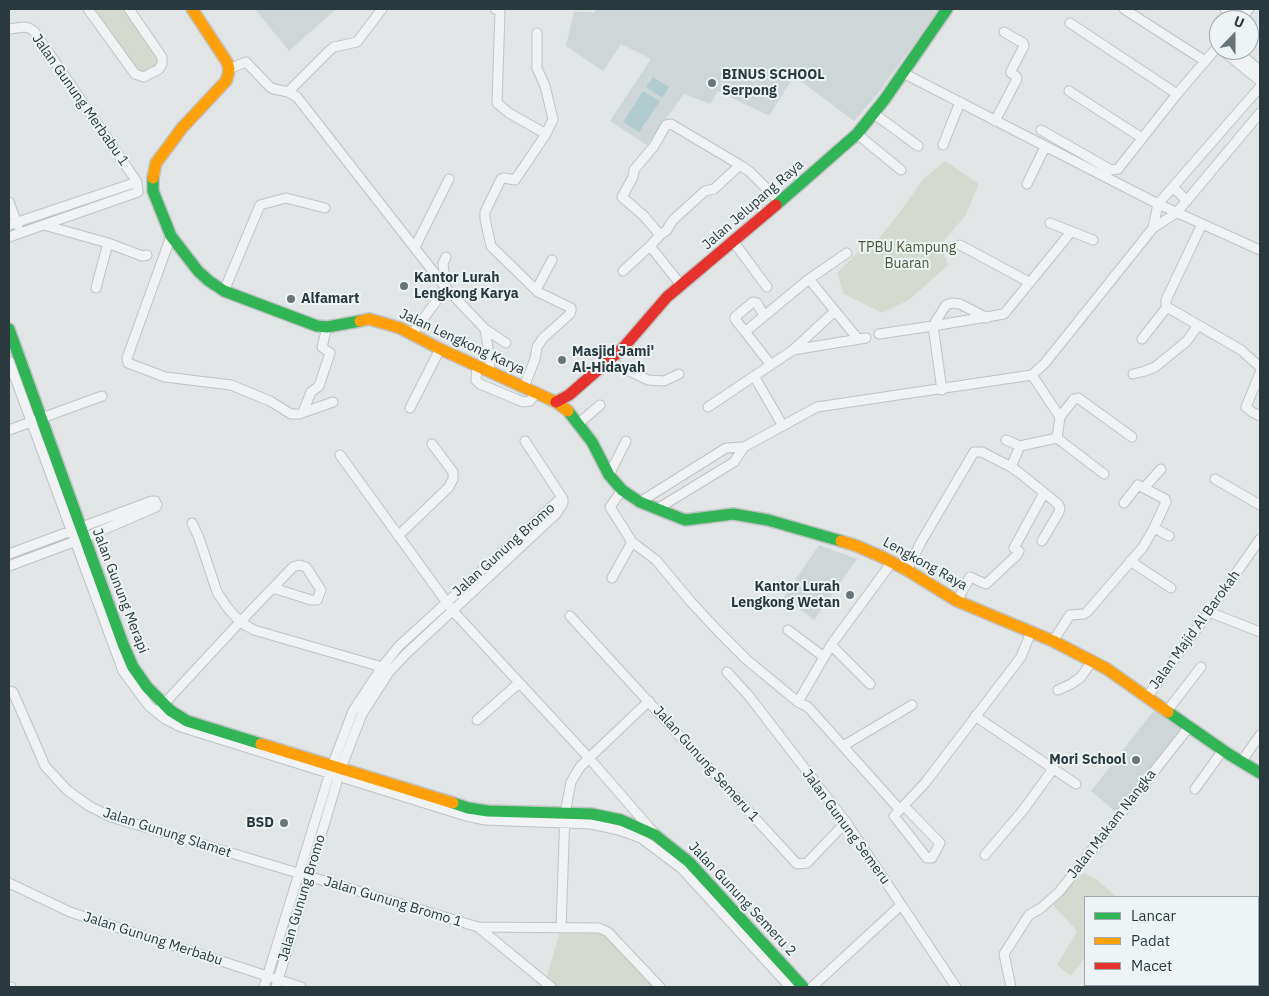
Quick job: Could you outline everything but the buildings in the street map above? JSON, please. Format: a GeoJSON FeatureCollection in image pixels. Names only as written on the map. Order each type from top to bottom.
{"type":"FeatureCollection","features":[{"type":"Feature","properties":{"kind":"street"},"geometry":{"type":"LineString","coordinates":[[88,9],[135,74],[144,77],[159,68],[162,64],[162,56],[129,9]]}},
{"type":"Feature","properties":{"kind":"street"},"geometry":{"type":"LineString","coordinates":[[192,9],[229,69],[246,62],[270,87],[288,92],[297,97],[446,288],[464,304],[485,329],[506,343]]}},
{"type":"Feature","properties":{"kind":"street"},"geometry":{"type":"LineString","coordinates":[[288,92],[328,51],[334,47],[357,42],[382,9]]}},
{"type":"Feature","properties":{"kind":"street"},"geometry":{"type":"LineString","coordinates":[[495,9],[500,12],[496,83],[497,103],[509,114],[546,134]]}},
{"type":"Feature","properties":{"kind":"street","name":"Jalan Jelupang Raya"},"geometry":{"type":"LineString","coordinates":[[556,402],[569,395],[609,361],[681,284],[780,202],[856,134],[903,73],[947,9]]}},
{"type":"Feature","properties":{"kind":"street"},"geometry":{"type":"LineString","coordinates":[[1124,9],[1205,61]]}},
{"type":"Feature","properties":{"kind":"street"},"geometry":{"type":"LineString","coordinates":[[1070,23],[1177,94]]}},
{"type":"Feature","properties":{"kind":"street","name":"Jalan Gunung Merbabu 1"},"geometry":{"type":"LineString","coordinates":[[9,28],[24,27],[34,31],[136,182],[138,192],[44,225]]}},
{"type":"Feature","properties":{"kind":"street"},"geometry":{"type":"LineString","coordinates":[[524,387],[535,359],[537,347],[543,338],[570,314],[571,308],[538,292],[491,246],[485,216],[501,179],[515,180],[546,134],[553,119],[545,86],[537,68],[537,32]]}},
{"type":"Feature","properties":{"kind":"street"},"geometry":{"type":"LineString","coordinates":[[995,121],[1017,79],[1010,71],[1024,46],[1004,32]]}},
{"type":"Feature","properties":{"kind":"street"},"geometry":{"type":"LineString","coordinates":[[1041,130],[1114,170],[1118,169],[1177,94],[1209,57]]}},
{"type":"Feature","properties":{"kind":"street"},"geometry":{"type":"LineString","coordinates":[[1235,60],[1260,81]]}},
{"type":"Feature","properties":{"kind":"street"},"geometry":{"type":"LineString","coordinates":[[1248,60],[1260,70]]}},
{"type":"Feature","properties":{"kind":"street","name":"Jalan Lengkong Karya"},"geometry":{"type":"LineString","coordinates":[[229,69],[226,81],[182,128],[156,163],[153,178],[153,191],[171,236],[198,271],[224,291],[317,326],[327,327],[369,319],[383,322],[556,402]]}},
{"type":"Feature","properties":{"kind":"street"},"geometry":{"type":"LineString","coordinates":[[903,73],[1176,213],[1260,250]]}},
{"type":"Feature","properties":{"kind":"street"},"geometry":{"type":"LineString","coordinates":[[1153,228],[1158,204],[1260,87]]}},
{"type":"Feature","properties":{"kind":"street"},"geometry":{"type":"LineString","coordinates":[[1069,91],[1142,138]]}},
{"type":"Feature","properties":{"kind":"street"},"geometry":{"type":"LineString","coordinates":[[943,145],[960,102]]}},
{"type":"Feature","properties":{"kind":"street"},"geometry":{"type":"LineString","coordinates":[[640,502],[726,448],[744,447],[817,407],[944,390],[1032,375],[1044,363],[1153,228],[1176,213],[1260,112]]}},
{"type":"Feature","properties":{"kind":"street"},"geometry":{"type":"LineString","coordinates":[[873,113],[918,146]]}},
{"type":"Feature","properties":{"kind":"street"},"geometry":{"type":"LineString","coordinates":[[660,235],[644,216],[622,196],[633,177],[634,170],[654,146],[666,125],[671,124],[740,165],[750,172],[780,202]]}},
{"type":"Feature","properties":{"kind":"street"},"geometry":{"type":"LineString","coordinates":[[856,134],[901,170]]}},
{"type":"Feature","properties":{"kind":"street"},"geometry":{"type":"LineString","coordinates":[[1027,184],[1045,147]]}},
{"type":"Feature","properties":{"kind":"street"},"geometry":{"type":"LineString","coordinates":[[622,271],[705,191],[714,190],[740,165]]}},
{"type":"Feature","properties":{"kind":"street"},"geometry":{"type":"LineString","coordinates":[[415,247],[449,179]]}},
{"type":"Feature","properties":{"kind":"street"},"geometry":{"type":"LineString","coordinates":[[13,224],[136,182]]}},
{"type":"Feature","properties":{"kind":"street"},"geometry":{"type":"LineString","coordinates":[[1173,188],[1187,201]]}},
{"type":"Feature","properties":{"kind":"street"},"geometry":{"type":"LineString","coordinates":[[224,291],[260,205],[288,198],[326,208]]}},
{"type":"Feature","properties":{"kind":"street"},"geometry":{"type":"LineString","coordinates":[[9,202],[13,224],[20,234]]}},
{"type":"Feature","properties":{"kind":"street"},"geometry":{"type":"LineString","coordinates":[[1050,223],[1093,240]]}},
{"type":"Feature","properties":{"kind":"street"},"geometry":{"type":"LineString","coordinates":[[1142,339],[1167,307],[1166,300],[1202,224]]}},
{"type":"Feature","properties":{"kind":"street"},"geometry":{"type":"LineString","coordinates":[[9,237],[44,225],[108,242],[142,256],[146,255]]}},
{"type":"Feature","properties":{"kind":"street"},"geometry":{"type":"LineString","coordinates":[[879,334],[1004,314],[1071,232]]}},
{"type":"Feature","properties":{"kind":"street"},"geometry":{"type":"LineString","coordinates":[[171,236],[128,358],[128,363],[165,377],[231,385],[270,401],[291,414],[299,414],[333,402]]}},
{"type":"Feature","properties":{"kind":"street"},"geometry":{"type":"LineString","coordinates":[[734,241],[767,287]]}},
{"type":"Feature","properties":{"kind":"street"},"geometry":{"type":"LineString","coordinates":[[96,288],[108,242]]}},
{"type":"Feature","properties":{"kind":"street"},"geometry":{"type":"LineString","coordinates":[[960,245],[1029,282]]}},
{"type":"Feature","properties":{"kind":"street"},"geometry":{"type":"LineString","coordinates":[[650,246],[681,284]]}},
{"type":"Feature","properties":{"kind":"street"},"geometry":{"type":"LineString","coordinates":[[746,331],[809,279],[847,253]]}},
{"type":"Feature","properties":{"kind":"street"},"geometry":{"type":"LineString","coordinates":[[412,334],[446,288],[443,263],[446,257]]}},
{"type":"Feature","properties":{"kind":"street"},"geometry":{"type":"LineString","coordinates":[[536,290],[552,260]]}},
{"type":"Feature","properties":{"kind":"street"},"geometry":{"type":"LineString","coordinates":[[793,350],[862,339],[835,311],[809,279]]}},
{"type":"Feature","properties":{"kind":"street"},"geometry":{"type":"LineString","coordinates":[[764,316],[757,303],[753,302],[735,317],[735,321],[746,331],[771,365]]}},
{"type":"Feature","properties":{"kind":"street"},"geometry":{"type":"LineString","coordinates":[[944,390],[934,325],[946,305],[952,303],[960,304],[987,318]]}},
{"type":"Feature","properties":{"kind":"street"},"geometry":{"type":"LineString","coordinates":[[1167,307],[1241,350],[1260,367]]}},
{"type":"Feature","properties":{"kind":"street"},"geometry":{"type":"LineString","coordinates":[[708,407],[793,350],[835,311]]}},
{"type":"Feature","properties":{"kind":"street"},"geometry":{"type":"LineString","coordinates":[[1133,374],[1155,367],[1187,341],[1198,325]]}},
{"type":"Feature","properties":{"kind":"street"},"geometry":{"type":"LineString","coordinates":[[303,412],[311,392],[319,386],[330,353],[322,347],[327,327]]}},
{"type":"Feature","properties":{"kind":"street","name":"Jalan Gunung Merapi"},"geometry":{"type":"LineString","coordinates":[[9,329],[36,420],[78,535],[133,667],[160,708],[187,721],[335,771]]}},
{"type":"Feature","properties":{"kind":"street"},"geometry":{"type":"LineString","coordinates":[[485,329],[490,360],[489,371]]}},
{"type":"Feature","properties":{"kind":"street"},"geometry":{"type":"LineString","coordinates":[[410,408],[440,349]]}},
{"type":"Feature","properties":{"kind":"street","name":"Jalan Gunung Merapi"},"geometry":{"type":"LineString","coordinates":[[9,361],[36,420]]}},
{"type":"Feature","properties":{"kind":"street"},"geometry":{"type":"LineString","coordinates":[[609,361],[648,380],[664,381],[679,374]]}},
{"type":"Feature","properties":{"kind":"street"},"geometry":{"type":"LineString","coordinates":[[477,365],[476,380],[480,384],[523,402],[530,401],[536,393]]}},
{"type":"Feature","properties":{"kind":"street"},"geometry":{"type":"LineString","coordinates":[[1260,373],[1246,407],[1260,416]]}},
{"type":"Feature","properties":{"kind":"street"},"geometry":{"type":"LineString","coordinates":[[1032,375],[1060,417]]}},
{"type":"Feature","properties":{"kind":"street"},"geometry":{"type":"LineString","coordinates":[[754,376],[782,426]]}},
{"type":"Feature","properties":{"kind":"street"},"geometry":{"type":"LineString","coordinates":[[9,430],[102,396]]}},
{"type":"Feature","properties":{"kind":"street"},"geometry":{"type":"LineString","coordinates":[[1057,438],[1060,417],[1074,399],[1078,398],[1132,437]]}},
{"type":"Feature","properties":{"kind":"street","name":"Lengkong Raya"},"geometry":{"type":"LineString","coordinates":[[556,402],[572,415],[592,442],[609,475],[622,490],[640,502],[685,520],[733,514],[768,520],[857,546],[907,570],[957,601],[1052,641],[1092,661],[1260,773]]}},
{"type":"Feature","properties":{"kind":"street"},"geometry":{"type":"LineString","coordinates":[[578,424],[600,405]]}},
{"type":"Feature","properties":{"kind":"street"},"geometry":{"type":"LineString","coordinates":[[1006,440],[1020,446],[1057,438],[1104,474]]}},
{"type":"Feature","properties":{"kind":"street"},"geometry":{"type":"LineString","coordinates":[[525,441],[563,498]]}},
{"type":"Feature","properties":{"kind":"street"},"geometry":{"type":"LineString","coordinates":[[609,475],[626,441]]}},
{"type":"Feature","properties":{"kind":"street"},"geometry":{"type":"LineString","coordinates":[[398,536],[449,487],[453,479],[453,472],[432,444]]}},
{"type":"Feature","properties":{"kind":"street"},"geometry":{"type":"LineString","coordinates":[[1011,467],[1020,446]]}},
{"type":"Feature","properties":{"kind":"street"},"geometry":{"type":"LineString","coordinates":[[658,509],[734,462],[744,447]]}},
{"type":"Feature","properties":{"kind":"street"},"geometry":{"type":"LineString","coordinates":[[907,570],[921,542],[974,452],[982,452],[1011,467],[1058,504],[1059,512],[1042,541]]}},
{"type":"Feature","properties":{"kind":"street","name":"Jalan Gunung Semeru 2"},"geometry":{"type":"LineString","coordinates":[[340,455],[446,603],[589,758],[655,835],[689,862],[803,987]]}},
{"type":"Feature","properties":{"kind":"street"},"geometry":{"type":"LineString","coordinates":[[707,461],[714,474]]}},
{"type":"Feature","properties":{"kind":"street"},"geometry":{"type":"LineString","coordinates":[[1144,488],[1161,469]]}},
{"type":"Feature","properties":{"kind":"street"},"geometry":{"type":"LineString","coordinates":[[1215,479],[1260,505]]}},
{"type":"Feature","properties":{"kind":"street"},"geometry":{"type":"LineString","coordinates":[[1052,641],[1070,615],[1087,612],[1143,547],[1166,502],[1165,499],[1138,485],[1124,503]]}},
{"type":"Feature","properties":{"kind":"street"},"geometry":{"type":"LineString","coordinates":[[622,490],[610,507],[632,542],[656,560],[691,602],[768,679],[798,702],[808,707],[902,808],[940,843],[932,858],[927,858],[894,818],[895,814],[902,808],[925,783],[1021,657],[1031,632]]}},
{"type":"Feature","properties":{"kind":"street"},"geometry":{"type":"LineString","coordinates":[[957,601],[970,577],[986,584],[1017,555],[1019,551],[1014,548],[1044,492]]}},
{"type":"Feature","properties":{"kind":"street","name":"Jalan Gunung Bromo"},"geometry":{"type":"LineString","coordinates":[[277,984],[309,877],[335,771],[353,711],[385,669],[399,646],[563,498]]}},
{"type":"Feature","properties":{"kind":"street","name":"Jalan Gunung Bromo"},"geometry":{"type":"LineString","coordinates":[[385,669],[406,654],[556,514],[563,503],[563,498]]}},
{"type":"Feature","properties":{"kind":"street"},"geometry":{"type":"LineString","coordinates":[[9,554],[78,535],[156,507],[155,501],[152,501],[78,535],[9,566]]}},
{"type":"Feature","properties":{"kind":"street"},"geometry":{"type":"LineString","coordinates":[[192,523],[217,592],[226,607],[240,622],[254,630],[385,669]]}},
{"type":"Feature","properties":{"kind":"street"},"geometry":{"type":"LineString","coordinates":[[1154,528],[1169,536]]}},
{"type":"Feature","properties":{"kind":"street","name":"Jalan Majid Al Barokah"},"geometry":{"type":"LineString","coordinates":[[1147,697],[1260,539]]}},
{"type":"Feature","properties":{"kind":"street"},"geometry":{"type":"LineString","coordinates":[[612,578],[632,542]]}},
{"type":"Feature","properties":{"kind":"street"},"geometry":{"type":"LineString","coordinates":[[1130,561],[1171,588]]}},
{"type":"Feature","properties":{"kind":"street"},"geometry":{"type":"LineString","coordinates":[[798,702],[831,645],[892,562]]}},
{"type":"Feature","properties":{"kind":"street"},"geometry":{"type":"LineString","coordinates":[[160,708],[240,622],[293,567],[299,565],[306,567],[321,590],[317,600],[311,600],[273,588]]}},
{"type":"Feature","properties":{"kind":"street"},"geometry":{"type":"LineString","coordinates":[[1209,612],[1260,632]]}},
{"type":"Feature","properties":{"kind":"street","name":"Jalan Gunung Semeru 1"},"geometry":{"type":"LineString","coordinates":[[570,616],[797,864],[806,863],[846,822]]}},
{"type":"Feature","properties":{"kind":"street"},"geometry":{"type":"LineString","coordinates":[[788,630],[824,657]]}},
{"type":"Feature","properties":{"kind":"street"},"geometry":{"type":"LineString","coordinates":[[831,645],[870,684]]}},
{"type":"Feature","properties":{"kind":"street"},"geometry":{"type":"LineString","coordinates":[[1058,690],[1081,677],[1092,661]]}},
{"type":"Feature","properties":{"kind":"street"},"geometry":{"type":"LineString","coordinates":[[1167,711],[1201,667]]}},
{"type":"Feature","properties":{"kind":"street","name":"Jalan Gunung Semeru"},"geometry":{"type":"LineString","coordinates":[[728,672],[749,696],[846,822],[956,987]]}},
{"type":"Feature","properties":{"kind":"street"},"geometry":{"type":"LineString","coordinates":[[477,720],[519,683]]}},
{"type":"Feature","properties":{"kind":"street","name":"Jalan Gunung Slamet"},"geometry":{"type":"LineString","coordinates":[[9,691],[12,692],[45,766],[67,790],[89,806],[112,817],[309,877]]}},
{"type":"Feature","properties":{"kind":"street"},"geometry":{"type":"LineString","coordinates":[[561,928],[565,818],[571,782],[580,767],[649,701]]}},
{"type":"Feature","properties":{"kind":"street"},"geometry":{"type":"LineString","coordinates":[[843,746],[912,705]]}},
{"type":"Feature","properties":{"kind":"street"},"geometry":{"type":"LineString","coordinates":[[976,716],[1076,784]]}},
{"type":"Feature","properties":{"kind":"street","name":"Jalan Makam Nangka"},"geometry":{"type":"LineString","coordinates":[[1011,987],[1004,954],[1029,915],[1041,908],[1059,892],[1190,727]]}},
{"type":"Feature","properties":{"kind":"street"},"geometry":{"type":"LineString","coordinates":[[1241,762],[1260,735]]}},
{"type":"Feature","properties":{"kind":"street"},"geometry":{"type":"LineString","coordinates":[[1195,789],[1223,750]]}},
{"type":"Feature","properties":{"kind":"street"},"geometry":{"type":"LineString","coordinates":[[985,855],[1024,809],[1053,769]]}},
{"type":"Feature","properties":{"kind":"street","name":"Jalan Gunung Bromo"},"geometry":{"type":"LineString","coordinates":[[264,987],[298,874],[335,771]]}},
{"type":"Feature","properties":{"kind":"street","name":"Jalan Gunung Semeru 2"},"geometry":{"type":"LineString","coordinates":[[335,771],[468,808],[565,818],[619,830],[641,838],[681,868],[790,987]]}},
{"type":"Feature","properties":{"kind":"street","name":"Jalan Gunung Semeru 2"},"geometry":{"type":"LineString","coordinates":[[565,818],[592,814],[621,820],[655,835],[663,854]]}},
{"type":"Feature","properties":{"kind":"street","name":"Jalan Gunung Bromo 1"},"geometry":{"type":"LineString","coordinates":[[309,877],[478,928],[599,928],[608,932],[660,987]]}},
{"type":"Feature","properties":{"kind":"street","name":"Jalan Gunung Merbabu"},"geometry":{"type":"LineString","coordinates":[[9,883],[70,912],[267,977],[277,984],[301,987]]}},
{"type":"Feature","properties":{"kind":"street"},"geometry":{"type":"LineString","coordinates":[[812,987],[901,905]]}},
{"type":"Feature","properties":{"kind":"street","name":"Jalan Gunung Bromo 1"},"geometry":{"type":"LineString","coordinates":[[478,928],[546,986]]}},
{"type":"Feature","properties":{"kind":"shaded area"},"geometry":{"type":"Polygon","coordinates":[[[255,9],[336,9],[289,51],[255,9]]]}},
{"type":"Feature","properties":{"kind":"shaded area","name":"BINUS SCHOOL Serpong"},"geometry":{"type":"Polygon","coordinates":[[[595,9],[939,9],[876,96],[854,121],[794,76],[769,116],[718,91],[710,104],[684,94],[647,145],[610,121],[651,59],[621,44],[603,71],[566,46],[574,11],[594,13],[595,9]]]}},
{"type":"Feature","properties":{"kind":"shaded area"},"geometry":{"type":"Polygon","coordinates":[[[819,545],[857,559],[814,620],[784,597],[819,545]]]}},
{"type":"Feature","properties":{"kind":"shaded area","name":"Mori School"},"geometry":{"type":"Polygon","coordinates":[[[1155,709],[1182,729],[1116,812],[1091,791],[1155,709]]]}},
{"type":"Feature","properties":{"kind":"green space"},"geometry":{"type":"Polygon","coordinates":[[[82,9],[134,9],[166,55],[162,69],[152,78],[139,78],[120,60],[82,9]]]}},
{"type":"Feature","properties":{"kind":"green space","name":"TPBU Kampung Buaran"},"geometry":{"type":"Polygon","coordinates":[[[945,161],[979,184],[965,216],[940,245],[948,265],[909,300],[882,313],[844,294],[837,273],[859,251],[867,253],[900,212],[923,179],[945,161]]]}},
{"type":"Feature","properties":{"kind":"green space"},"geometry":{"type":"Polygon","coordinates":[[[1083,873],[1096,879],[1116,896],[1084,896],[1084,958],[1071,976],[1057,965],[1077,931],[1053,905],[1083,873]]]}},
{"type":"Feature","properties":{"kind":"green space"},"geometry":{"type":"Polygon","coordinates":[[[561,928],[599,928],[660,987],[551,987],[545,983],[561,928]]]}},
{"type":"Feature","properties":{"kind":"water"},"geometry":{"type":"Polygon","coordinates":[[[653,77],[669,87],[662,98],[646,87],[653,77]]]}},
{"type":"Feature","properties":{"kind":"water"},"geometry":{"type":"Polygon","coordinates":[[[643,91],[660,101],[639,132],[623,122],[643,91]]]}},
{"type":"Feature","properties":{"kind":"water"},"geometry":{"type":"Polygon","coordinates":[[[1260,920],[1260,987],[1156,987],[1259,986],[1260,920]]]}},
{"type":"Feature","properties":{"kind":"traffic: fast"},"geometry":{"type":"LineString","coordinates":[[776,205],[857,134],[885,99],[947,9]]}},
{"type":"Feature","properties":{"kind":"traffic: fast"},"geometry":{"type":"LineString","coordinates":[[153,178],[153,191],[171,236],[198,271],[209,281],[224,291],[317,326],[327,327],[360,321]]}},
{"type":"Feature","properties":{"kind":"traffic: fast"},"geometry":{"type":"LineString","coordinates":[[9,329],[133,667],[147,687],[171,711],[187,721],[261,744]]}},
{"type":"Feature","properties":{"kind":"traffic: fast"},"geometry":{"type":"LineString","coordinates":[[568,411],[592,442],[609,475],[622,490],[640,502],[685,520],[733,514],[768,520],[841,541]]}},
{"type":"Feature","properties":{"kind":"traffic: fast"},"geometry":{"type":"LineString","coordinates":[[1168,712],[1227,753],[1260,773]]}},
{"type":"Feature","properties":{"kind":"traffic: fast"},"geometry":{"type":"LineString","coordinates":[[453,803],[468,808],[488,811],[592,814],[621,820],[655,835],[689,862],[803,987]]}},
{"type":"Feature","properties":{"kind":"traffic: slow"},"geometry":{"type":"LineString","coordinates":[[153,178],[156,163],[182,128],[226,81],[228,75],[227,62],[192,9]]}},
{"type":"Feature","properties":{"kind":"traffic: slow"},"geometry":{"type":"LineString","coordinates":[[360,321],[369,319],[400,328],[440,349],[556,402],[568,411]]}},
{"type":"Feature","properties":{"kind":"traffic: slow"},"geometry":{"type":"LineString","coordinates":[[841,541],[882,557],[957,601],[1053,641],[1107,669],[1168,712]]}},
{"type":"Feature","properties":{"kind":"traffic: slow"},"geometry":{"type":"LineString","coordinates":[[261,744],[453,803]]}},
{"type":"Feature","properties":{"kind":"traffic: jam"},"geometry":{"type":"LineString","coordinates":[[556,402],[569,395],[623,348],[667,297],[776,205]]}},
{"type":"Feature","properties":{"kind":"place","name":"BINUS SCHOOL Serpong"},"geometry":{"type":"Point","coordinates":[712,83]}},
{"type":"Feature","properties":{"kind":"place","name":"Kantor Lurah Lengkong Karya"},"geometry":{"type":"Point","coordinates":[404,286]}},
{"type":"Feature","properties":{"kind":"place","name":"Alfamart"},"geometry":{"type":"Point","coordinates":[291,299]}},
{"type":"Feature","properties":{"kind":"place","name":"Masjid Jami' Al-Hidayah"},"geometry":{"type":"Point","coordinates":[562,360]}},
{"type":"Feature","properties":{"kind":"place","name":"Kantor Lurah Lengkong Wetan"},"geometry":{"type":"Point","coordinates":[850,595]}},
{"type":"Feature","properties":{"kind":"place","name":"Mori School"},"geometry":{"type":"Point","coordinates":[1136,760]}},
{"type":"Feature","properties":{"kind":"place","name":"BSD"},"geometry":{"type":"Point","coordinates":[284,823]}}]}
